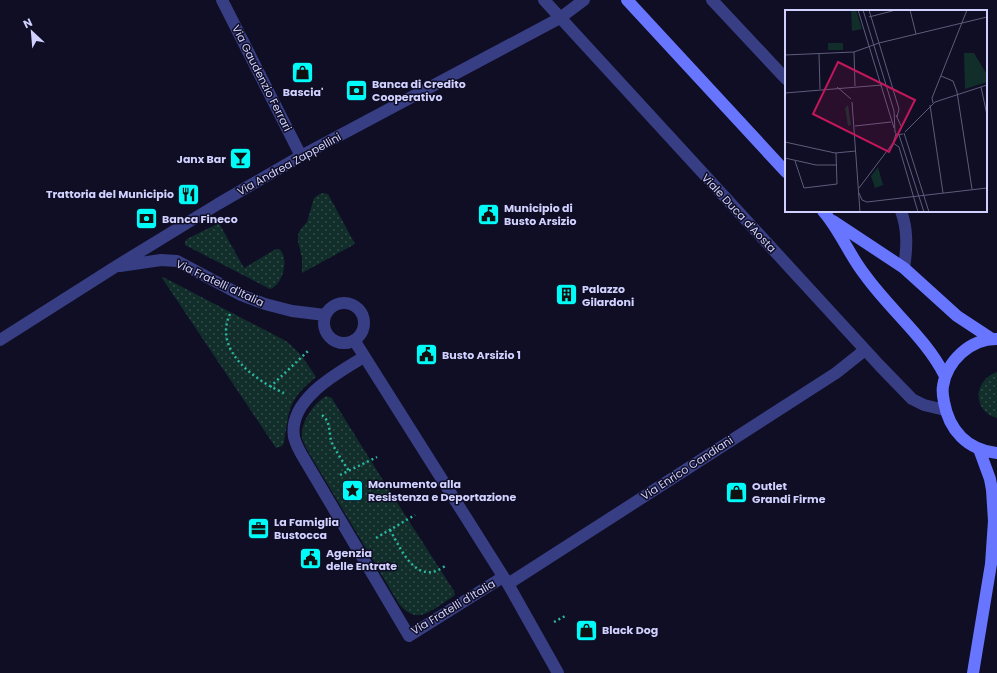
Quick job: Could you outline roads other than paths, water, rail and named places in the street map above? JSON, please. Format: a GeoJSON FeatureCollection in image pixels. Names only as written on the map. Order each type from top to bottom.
{"type":"FeatureCollection","features":[{"type":"Feature","properties":{"kind":"main road"},"geometry":{"type":"LineString","coordinates":[[628,0],[785,171]]}},
{"type":"Feature","properties":{"kind":"main road"},"geometry":{"type":"LineString","coordinates":[[824,212],[832,220],[904,268],[957,316],[994,339]]}},
{"type":"Feature","properties":{"kind":"main road"},"geometry":{"type":"LineString","coordinates":[[832,220],[852,257],[865,276],[935,358],[945,376]]}},
{"type":"Feature","properties":{"kind":"main road"},"geometry":{"type":"LineString","coordinates":[[994,339],[969,347],[960,354],[945,376],[942,388],[945,410],[956,432],[979,449],[997,452]]}},
{"type":"Feature","properties":{"kind":"main road"},"geometry":{"type":"LineString","coordinates":[[973,673],[994,564],[992,490],[987,468],[979,449]]}},
{"type":"Feature","properties":{"kind":"street","name":"Via Gaudenzio Ferrari"},"geometry":{"type":"LineString","coordinates":[[222,0],[301,156]]}},
{"type":"Feature","properties":{"kind":"street","name":"Viale Duca d'Aosta"},"geometry":{"type":"LineString","coordinates":[[544,0],[865,350],[912,399],[924,405],[945,410]]}},
{"type":"Feature","properties":{"kind":"street","name":"Via Andrea Zappellini"},"geometry":{"type":"LineString","coordinates":[[0,340],[114,267],[218,204],[301,156],[560,18],[584,0]]}},
{"type":"Feature","properties":{"kind":"street"},"geometry":{"type":"LineString","coordinates":[[712,0],[785,78]]}},
{"type":"Feature","properties":{"kind":"street"},"geometry":{"type":"LineString","coordinates":[[901,212],[905,222],[907,237],[904,268]]}},
{"type":"Feature","properties":{"kind":"street","name":"Via Fratelli d'Italia"},"geometry":{"type":"LineString","coordinates":[[114,267],[161,260],[176,261],[241,294],[265,304],[292,311],[325,315]]}},
{"type":"Feature","properties":{"kind":"street"},"geometry":{"type":"LineString","coordinates":[[340,303],[352,305],[358,308],[364,319],[363,331],[359,337],[354,340],[346,343],[339,343],[327,336],[323,322],[325,315],[328,309],[340,303]]}},
{"type":"Feature","properties":{"kind":"street","name":"Via Fratelli d'Italia"},"geometry":{"type":"LineString","coordinates":[[354,340],[505,580],[558,673]]}},
{"type":"Feature","properties":{"kind":"street","name":"Via Enrico Candiani"},"geometry":{"type":"LineString","coordinates":[[505,580],[836,373],[865,350]]}},
{"type":"Feature","properties":{"kind":"street","name":"Via Fratelli d'Italia"},"geometry":{"type":"LineString","coordinates":[[364,357],[327,380],[303,404],[295,423],[294,436],[298,448],[409,636],[505,580]]}},
{"type":"Feature","properties":{"kind":"place","name":"Bascia'"},"geometry":{"type":"Point","coordinates":[303,72]}},
{"type":"Feature","properties":{"kind":"place","name":"Banca di Credito Cooperativo"},"geometry":{"type":"Point","coordinates":[357,90]}},
{"type":"Feature","properties":{"kind":"place","name":"Janx Bar"},"geometry":{"type":"Point","coordinates":[241,159]}},
{"type":"Feature","properties":{"kind":"place","name":"Trattoria del Municipio"},"geometry":{"type":"Point","coordinates":[189,194]}},
{"type":"Feature","properties":{"kind":"place","name":"Municipio di Busto Arsizio"},"geometry":{"type":"Point","coordinates":[488,214]}},
{"type":"Feature","properties":{"kind":"place","name":"Banca Fineco"},"geometry":{"type":"Point","coordinates":[146,219]}},
{"type":"Feature","properties":{"kind":"place","name":"Palazzo Gilardoni"},"geometry":{"type":"Point","coordinates":[566,295]}},
{"type":"Feature","properties":{"kind":"place","name":"Busto Arsizio 1"},"geometry":{"type":"Point","coordinates":[427,355]}},
{"type":"Feature","properties":{"kind":"place","name":"Monumento alla Resistenza e Deportazione"},"geometry":{"type":"Point","coordinates":[352,490]}},
{"type":"Feature","properties":{"kind":"place","name":"Outlet Grandi Firme"},"geometry":{"type":"Point","coordinates":[736,492]}},
{"type":"Feature","properties":{"kind":"place","name":"La Famiglia Bustocca"},"geometry":{"type":"Point","coordinates":[259,528]}},
{"type":"Feature","properties":{"kind":"place","name":"Agenzia delle Entrate"},"geometry":{"type":"Point","coordinates":[311,559]}},
{"type":"Feature","properties":{"kind":"place","name":"Black Dog"},"geometry":{"type":"Point","coordinates":[586,630]}}]}
